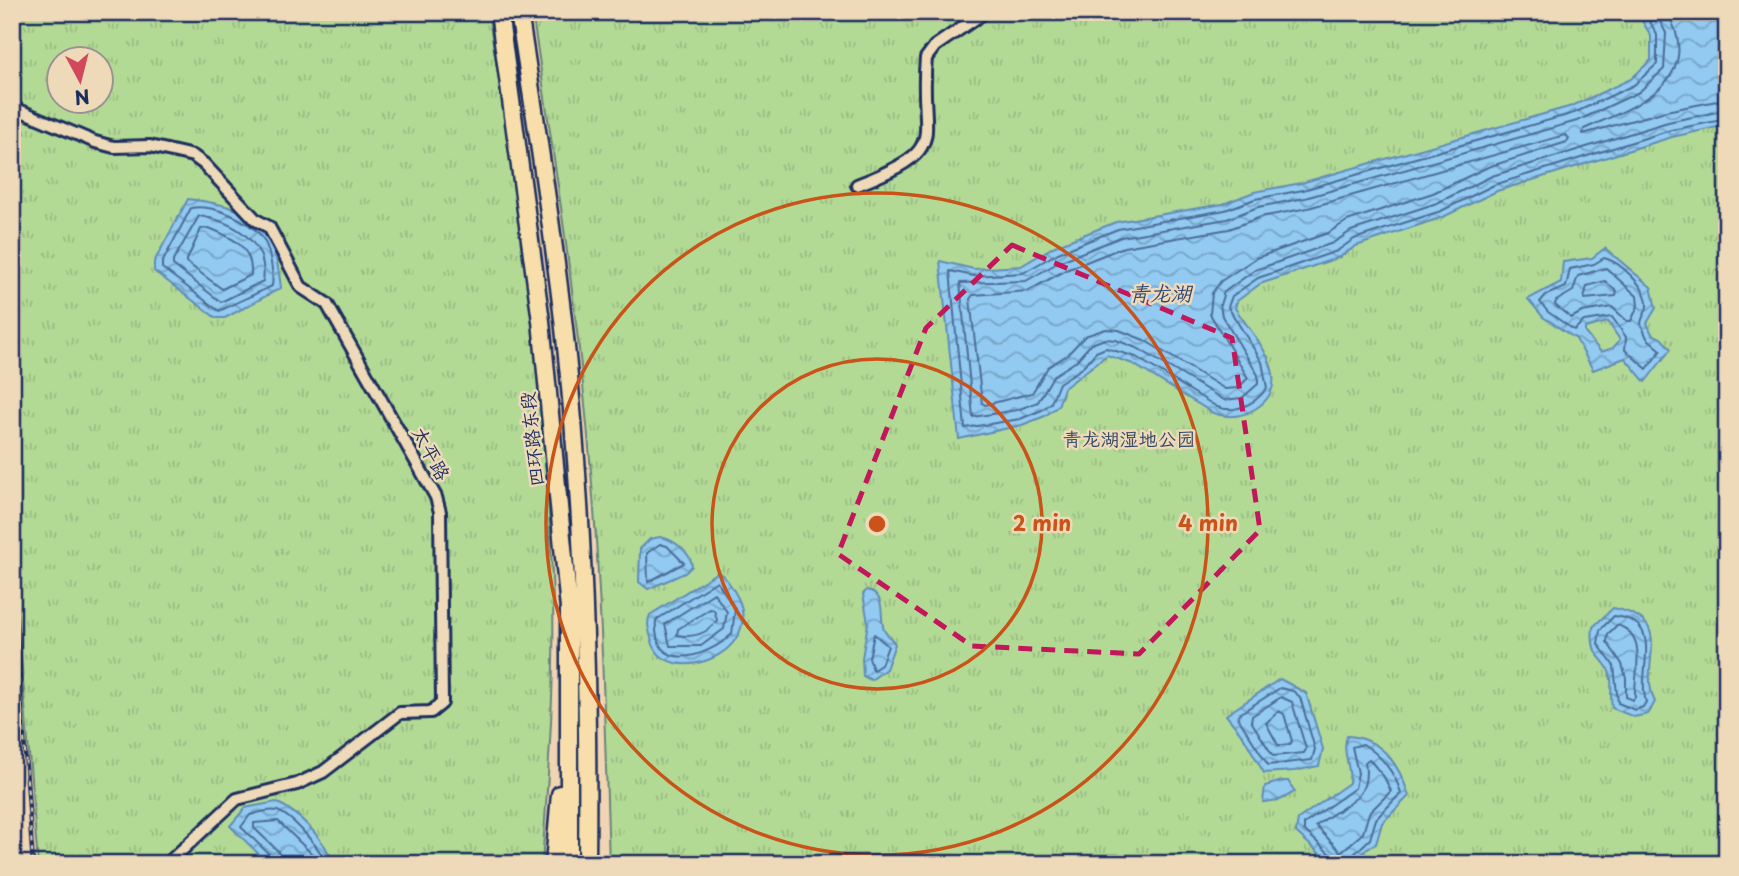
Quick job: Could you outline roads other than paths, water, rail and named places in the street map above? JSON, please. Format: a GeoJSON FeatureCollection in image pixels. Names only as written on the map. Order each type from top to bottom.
{"type":"FeatureCollection","features":[{"type":"Feature","properties":{"kind":"highway","name":"四环路东段"},"geometry":{"type":"LineString","coordinates":[[499,12],[526,198],[569,609],[569,864]]}},
{"type":"Feature","properties":{"kind":"highway"},"geometry":{"type":"LineString","coordinates":[[519,12],[554,248],[577,482],[584,586],[587,864]]}},
{"type":"Feature","properties":{"kind":"highway"},"geometry":{"type":"LineString","coordinates":[[554,864],[570,666]]}},
{"type":"Feature","properties":{"kind":"highway"},"geometry":{"type":"LineString","coordinates":[[587,731],[598,864]]}},
{"type":"Feature","properties":{"kind":"street"},"geometry":{"type":"LineString","coordinates":[[858,185],[910,161],[922,148],[928,126],[926,58],[935,46],[985,12]]}},
{"type":"Feature","properties":{"kind":"street","name":"太平路"},"geometry":{"type":"LineString","coordinates":[[14,110],[95,142],[114,147],[150,146],[193,156],[204,164],[256,220],[269,227],[300,287],[327,304],[397,425],[436,497],[440,512],[442,703],[431,712],[400,713],[375,735],[323,772],[297,784],[237,799],[167,864]]}},
{"type":"Feature","properties":{"kind":"water","name":"青龙湖"},"geometry":{"type":"Polygon","coordinates":[[[1637,12],[1727,12],[1727,125],[1672,137],[1497,191],[1443,217],[1356,246],[1340,257],[1260,284],[1237,301],[1235,308],[1261,345],[1273,373],[1273,386],[1268,398],[1250,412],[1234,416],[1213,413],[1133,364],[1107,355],[1064,388],[1058,406],[1045,416],[1022,425],[959,439],[940,261],[974,269],[1021,266],[1055,246],[1116,222],[1223,204],[1254,192],[1301,183],[1572,106],[1631,79],[1651,60],[1651,36],[1637,12]]]}},
{"type":"Feature","properties":{"kind":"water"},"geometry":{"type":"Polygon","coordinates":[[[188,199],[229,207],[256,222],[273,247],[281,288],[225,318],[216,318],[154,271],[154,262],[188,199]]]}},
{"type":"Feature","properties":{"kind":"water"},"geometry":{"type":"Polygon","coordinates":[[[1605,248],[1651,287],[1656,308],[1647,323],[1652,334],[1661,338],[1671,349],[1645,382],[1625,358],[1593,370],[1576,339],[1543,317],[1528,299],[1561,282],[1563,262],[1592,258],[1605,248]],[[1608,322],[1585,328],[1585,333],[1601,352],[1613,348],[1620,340],[1608,322]]]}},
{"type":"Feature","properties":{"kind":"water"},"geometry":{"type":"Polygon","coordinates":[[[660,537],[680,547],[692,566],[685,573],[648,589],[639,582],[640,549],[650,539],[660,537]]]}},
{"type":"Feature","properties":{"kind":"water"},"geometry":{"type":"Polygon","coordinates":[[[718,572],[727,580],[738,598],[743,618],[738,636],[726,650],[710,659],[692,664],[674,663],[660,655],[649,630],[650,615],[718,572]]]}},
{"type":"Feature","properties":{"kind":"water"},"geometry":{"type":"Polygon","coordinates":[[[867,590],[873,592],[880,601],[884,630],[895,644],[886,669],[871,680],[863,676],[862,658],[868,623],[863,594],[867,590]]]}},
{"type":"Feature","properties":{"kind":"water"},"geometry":{"type":"Polygon","coordinates":[[[1613,608],[1633,614],[1645,623],[1651,633],[1650,687],[1655,702],[1648,714],[1634,717],[1612,708],[1609,671],[1596,652],[1592,638],[1593,627],[1613,608]]]}},
{"type":"Feature","properties":{"kind":"water"},"geometry":{"type":"Polygon","coordinates":[[[1280,679],[1306,693],[1323,749],[1319,766],[1264,773],[1243,736],[1226,715],[1280,679]]]}},
{"type":"Feature","properties":{"kind":"water"},"geometry":{"type":"Polygon","coordinates":[[[1347,736],[1379,747],[1394,763],[1409,796],[1382,823],[1376,844],[1367,848],[1356,863],[1331,864],[1296,832],[1298,819],[1349,783],[1345,748],[1347,736]]]}},
{"type":"Feature","properties":{"kind":"water"},"geometry":{"type":"Polygon","coordinates":[[[1288,781],[1295,792],[1280,800],[1263,802],[1265,786],[1288,781]]]}},
{"type":"Feature","properties":{"kind":"water"},"geometry":{"type":"Polygon","coordinates":[[[276,802],[294,813],[310,828],[324,845],[334,864],[269,864],[230,826],[245,808],[276,802]]]}},
{"type":"Feature","properties":{"kind":"railway"},"geometry":{"type":"LineString","coordinates":[[14,599],[33,864]]}},
{"type":"Feature","properties":{"kind":"park label","name":"青龙湖湿地公园"},"geometry":{"type":"Point","coordinates":[1129,438]}}]}
